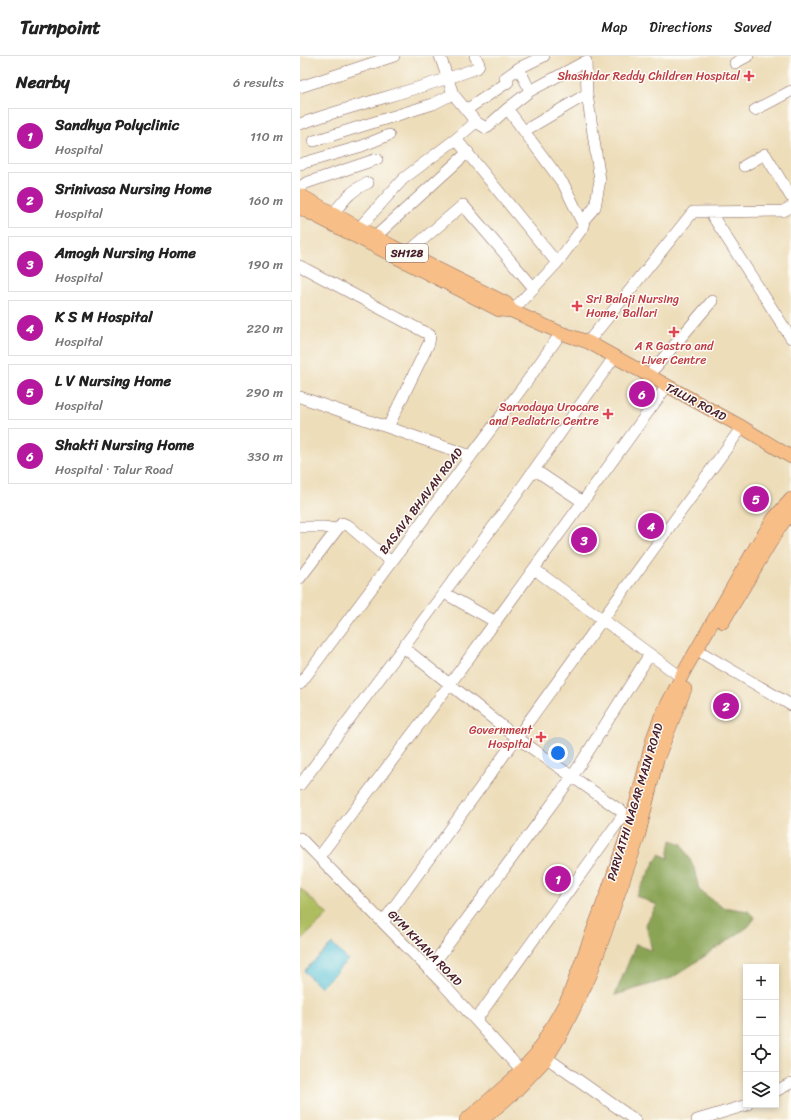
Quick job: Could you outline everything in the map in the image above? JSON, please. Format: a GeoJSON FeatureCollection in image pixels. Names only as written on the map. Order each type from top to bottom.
{"type":"FeatureCollection","features":[{"type":"Feature","properties":{"kind":"main road","name":"TALUR ROAD"},"geometry":{"type":"LineString","coordinates":[[300,195],[375,237],[506,303],[512,311]]}},
{"type":"Feature","properties":{"kind":"main road","name":"TALUR ROAD"},"geometry":{"type":"LineString","coordinates":[[300,208],[499,310],[512,311],[561,333],[588,342],[742,427],[791,457]]}},
{"type":"Feature","properties":{"kind":"main road","name":"PARVATHI NAGAR MAIN ROAD"},"geometry":{"type":"LineString","coordinates":[[466,1120],[524,1074],[547,1058],[562,1033],[590,976],[613,912],[633,819],[653,738],[661,716],[755,548],[774,518],[791,499]]}},
{"type":"Feature","properties":{"kind":"main road","name":"PARVATHI NAGAR MAIN ROAD"},"geometry":{"type":"LineString","coordinates":[[482,1120],[524,1074],[568,998],[633,819],[680,697],[779,528],[791,513]]}},
{"type":"Feature","properties":{"kind":"street"},"geometry":{"type":"LineString","coordinates":[[300,88],[394,56]]}},
{"type":"Feature","properties":{"kind":"street"},"geometry":{"type":"LineString","coordinates":[[440,56],[453,94],[476,122],[486,128],[507,109],[530,92],[586,61],[587,94],[600,180],[594,207],[582,222]]}},
{"type":"Feature","properties":{"kind":"street"},"geometry":{"type":"LineString","coordinates":[[300,124],[343,109],[448,79],[477,68],[479,64],[475,56]]}},
{"type":"Feature","properties":{"kind":"street"},"geometry":{"type":"LineString","coordinates":[[466,110],[508,82],[505,78],[519,68],[544,56]]}},
{"type":"Feature","properties":{"kind":"street"},"geometry":{"type":"LineString","coordinates":[[735,63],[748,56]]}},
{"type":"Feature","properties":{"kind":"street"},"geometry":{"type":"LineString","coordinates":[[519,68],[530,92]]}},
{"type":"Feature","properties":{"kind":"street"},"geometry":{"type":"LineString","coordinates":[[755,110],[791,91]]}},
{"type":"Feature","properties":{"kind":"street"},"geometry":{"type":"LineString","coordinates":[[314,141],[433,104],[453,94]]}},
{"type":"Feature","properties":{"kind":"street"},"geometry":{"type":"LineString","coordinates":[[524,131],[587,94]]}},
{"type":"Feature","properties":{"kind":"street"},"geometry":{"type":"LineString","coordinates":[[507,109],[564,185],[584,226],[557,263],[512,311]]}},
{"type":"Feature","properties":{"kind":"street"},"geometry":{"type":"LineString","coordinates":[[359,228],[403,179],[476,122]]}},
{"type":"Feature","properties":{"kind":"street"},"geometry":{"type":"LineString","coordinates":[[300,164],[362,146],[389,135]]}},
{"type":"Feature","properties":{"kind":"street"},"geometry":{"type":"LineString","coordinates":[[456,139],[557,263]]}},
{"type":"Feature","properties":{"kind":"street"},"geometry":{"type":"LineString","coordinates":[[375,237],[468,152]]}},
{"type":"Feature","properties":{"kind":"street"},"geometry":{"type":"LineString","coordinates":[[744,166],[765,154],[791,197]]}},
{"type":"Feature","properties":{"kind":"street"},"geometry":{"type":"LineString","coordinates":[[300,187],[306,183],[377,158]]}},
{"type":"Feature","properties":{"kind":"street"},"geometry":{"type":"LineString","coordinates":[[333,214],[346,197],[359,186],[368,183]]}},
{"type":"Feature","properties":{"kind":"street"},"geometry":{"type":"LineString","coordinates":[[407,253],[462,205],[534,288]]}},
{"type":"Feature","properties":{"kind":"street"},"geometry":{"type":"LineString","coordinates":[[588,342],[693,212],[783,211],[791,207]]}},
{"type":"Feature","properties":{"kind":"street"},"geometry":{"type":"LineString","coordinates":[[710,212],[791,338]]}},
{"type":"Feature","properties":{"kind":"street"},"geometry":{"type":"LineString","coordinates":[[300,266],[430,335],[429,344],[388,427]]}},
{"type":"Feature","properties":{"kind":"street"},"geometry":{"type":"LineString","coordinates":[[648,376],[712,301]]}},
{"type":"Feature","properties":{"kind":"street","name":"BASAVA BHAVAN ROAD"},"geometry":{"type":"LineString","coordinates":[[300,684],[525,384],[561,333]]}},
{"type":"Feature","properties":{"kind":"street"},"geometry":{"type":"LineString","coordinates":[[300,786],[444,593],[615,356]]}},
{"type":"Feature","properties":{"kind":"street"},"geometry":{"type":"LineString","coordinates":[[319,857],[496,622],[667,386]]}},
{"type":"Feature","properties":{"kind":"street"},"geometry":{"type":"LineString","coordinates":[[300,397],[471,456]]}},
{"type":"Feature","properties":{"kind":"street"},"geometry":{"type":"LineString","coordinates":[[383,922],[742,427]]}},
{"type":"Feature","properties":{"kind":"street"},"geometry":{"type":"LineString","coordinates":[[534,470],[583,502]]}},
{"type":"Feature","properties":{"kind":"street"},"geometry":{"type":"LineString","coordinates":[[300,578],[335,530],[342,523],[345,523],[391,562]]}},
{"type":"Feature","properties":{"kind":"street"},"geometry":{"type":"LineString","coordinates":[[300,527],[324,527],[335,530]]}},
{"type":"Feature","properties":{"kind":"street"},"geometry":{"type":"LineString","coordinates":[[534,569],[682,677]]}},
{"type":"Feature","properties":{"kind":"street"},"geometry":{"type":"LineString","coordinates":[[444,593],[496,622]]}},
{"type":"Feature","properties":{"kind":"street"},"geometry":{"type":"LineString","coordinates":[[403,647],[516,737],[633,819],[476,1020]]}},
{"type":"Feature","properties":{"kind":"street"},"geometry":{"type":"LineString","coordinates":[[429,970],[572,777],[650,654]]}},
{"type":"Feature","properties":{"kind":"street"},"geometry":{"type":"LineString","coordinates":[[704,654],[791,705]]}},
{"type":"Feature","properties":{"kind":"street","name":"GYM KHANA ROAD"},"geometry":{"type":"LineString","coordinates":[[300,838],[429,970],[524,1074]]}},
{"type":"Feature","properties":{"kind":"street"},"geometry":{"type":"LineString","coordinates":[[547,1058],[635,1120]]}},
{"type":"Feature","properties":{"kind":"street"},"geometry":{"type":"LineString","coordinates":[[779,1089],[791,1083]]}},
{"type":"Feature","properties":{"kind":"street"},"geometry":{"type":"LineString","coordinates":[[697,1120],[709,1118],[743,1106]]}},
{"type":"Feature","properties":{"kind":"green space"},"geometry":{"type":"Polygon","coordinates":[[[671,840],[682,844],[694,868],[699,890],[722,907],[748,911],[755,918],[748,927],[672,978],[615,995],[636,944],[652,951],[646,924],[657,905],[636,896],[659,854],[668,858],[671,840]]]}},
{"type":"Feature","properties":{"kind":"green space"},"geometry":{"type":"Polygon","coordinates":[[[300,888],[328,915],[300,941],[300,888]]]}},
{"type":"Feature","properties":{"kind":"water"},"geometry":{"type":"Polygon","coordinates":[[[332,944],[348,960],[320,988],[304,971],[332,944]]]}},
{"type":"Feature","properties":{"kind":"place","name":"Shashidar Reddy Children Hospital"},"geometry":{"type":"Point","coordinates":[749,76]}},
{"type":"Feature","properties":{"kind":"place","name":"Sri Balaji Nursing Home, Ballari"},"geometry":{"type":"Point","coordinates":[577,306]}},
{"type":"Feature","properties":{"kind":"place","name":"A R Gastro and Liver Centre"},"geometry":{"type":"Point","coordinates":[674,332]}},
{"type":"Feature","properties":{"kind":"place","name":"Shakti Nursing Home"},"geometry":{"type":"Point","coordinates":[642,394]}},
{"type":"Feature","properties":{"kind":"place","name":"Sarvodaya Urocare and Pediatric Centre"},"geometry":{"type":"Point","coordinates":[608,414]}},
{"type":"Feature","properties":{"kind":"place","name":"L V Nursing Home"},"geometry":{"type":"Point","coordinates":[756,499]}},
{"type":"Feature","properties":{"kind":"place","name":"K S M Hospital"},"geometry":{"type":"Point","coordinates":[651,526]}},
{"type":"Feature","properties":{"kind":"place","name":"Amogh Nursing Home"},"geometry":{"type":"Point","coordinates":[584,540]}},
{"type":"Feature","properties":{"kind":"place","name":"Srinivasa Nursing Home"},"geometry":{"type":"Point","coordinates":[726,706]}},
{"type":"Feature","properties":{"kind":"place","name":"Government Hospital"},"geometry":{"type":"Point","coordinates":[541,737]}},
{"type":"Feature","properties":{"kind":"place","name":"Sandhya Polyclinic"},"geometry":{"type":"Point","coordinates":[558,879]}}]}
